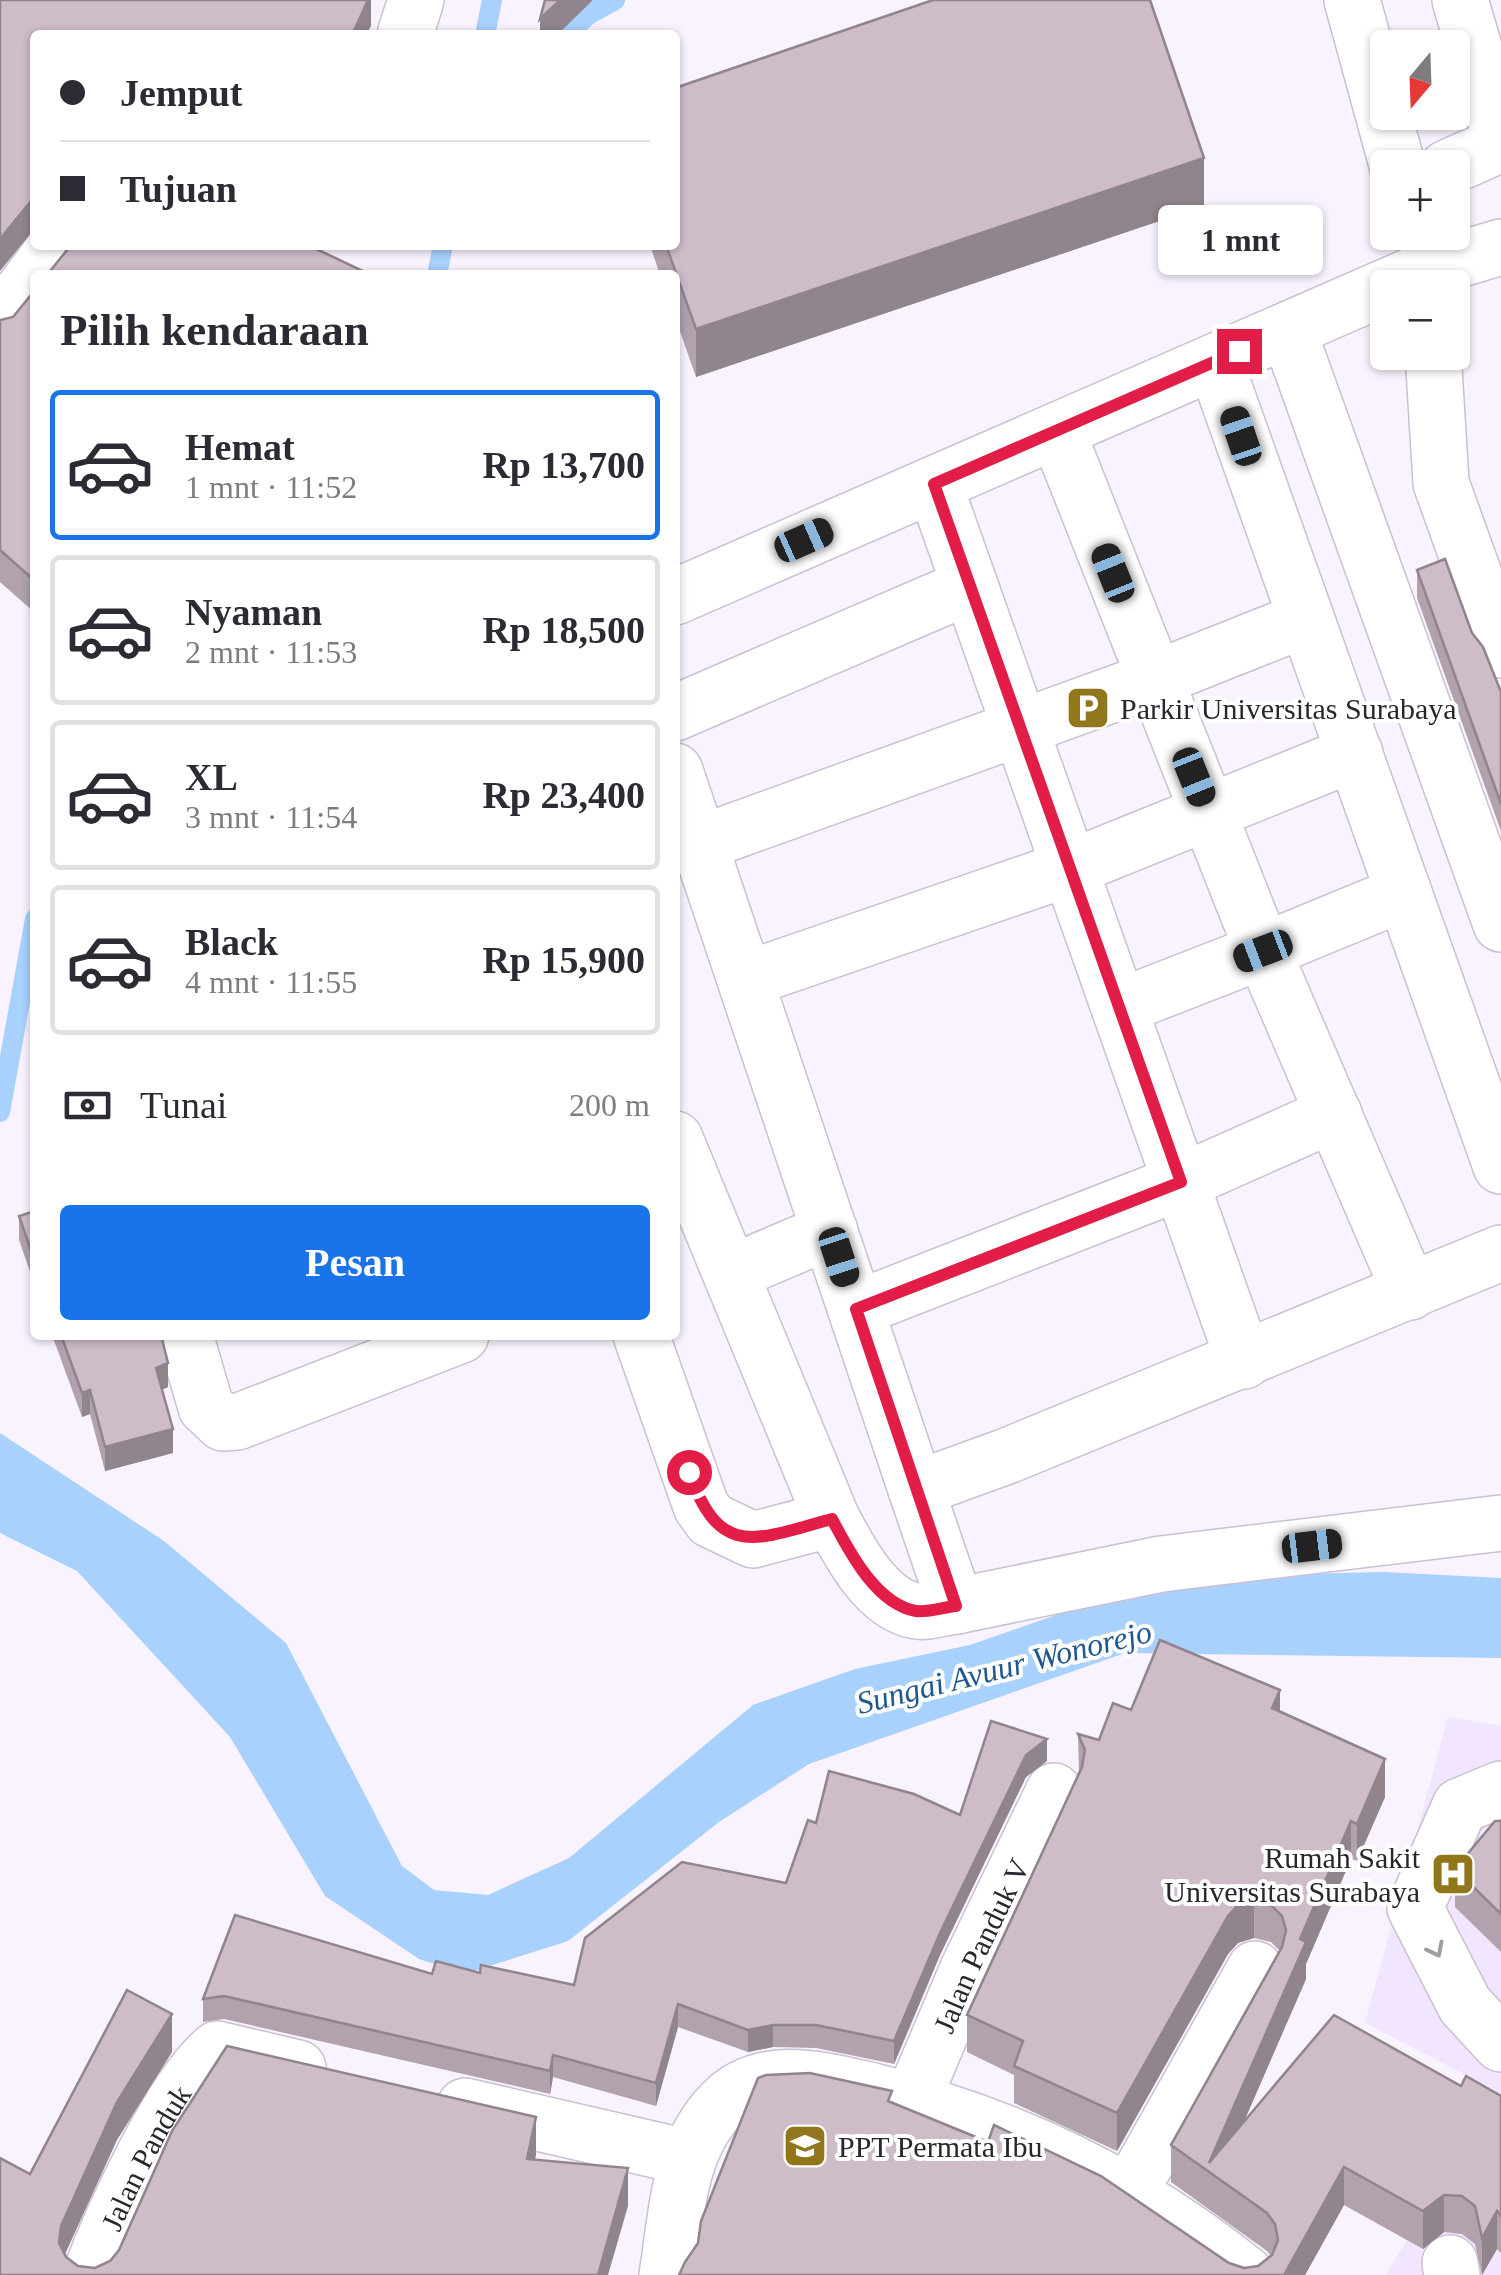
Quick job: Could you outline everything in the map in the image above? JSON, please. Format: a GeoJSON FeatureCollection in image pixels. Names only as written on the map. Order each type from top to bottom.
{"type":"FeatureCollection","features":[{"type":"Feature","properties":{"kind":"street"},"geometry":{"type":"LineString","coordinates":[[407,30],[416,0]]}},
{"type":"Feature","properties":{"kind":"street"},"geometry":{"type":"LineString","coordinates":[[1352,0],[1393,150]]}},
{"type":"Feature","properties":{"kind":"street"},"geometry":{"type":"LineString","coordinates":[[1460,0],[1501,142],[1470,157]]}},
{"type":"Feature","properties":{"kind":"street"},"geometry":{"type":"LineString","coordinates":[[680,595],[1288,330],[1424,263],[1501,247]]}},
{"type":"Feature","properties":{"kind":"street"},"geometry":{"type":"LineString","coordinates":[[0,321],[30,280]]}},
{"type":"Feature","properties":{"kind":"street"},"geometry":{"type":"LineString","coordinates":[[1288,330],[1500,917]]}},
{"type":"Feature","properties":{"kind":"street"},"geometry":{"type":"LineString","coordinates":[[1215,362],[1501,1166]]}},
{"type":"Feature","properties":{"kind":"street"},"geometry":{"type":"LineString","coordinates":[[1433,370],[1441,483],[1501,650]]}},
{"type":"Feature","properties":{"kind":"street"},"geometry":{"type":"LineString","coordinates":[[1057,431],[1263,951],[1410,1292]]}},
{"type":"Feature","properties":{"kind":"street"},"geometry":{"type":"LineString","coordinates":[[934,484],[1244,1360]]}},
{"type":"Feature","properties":{"kind":"street"},"geometry":{"type":"LineString","coordinates":[[680,711],[970,586]]}},
{"type":"Feature","properties":{"kind":"street"},"geometry":{"type":"LineString","coordinates":[[701,843],[1155,679],[1306,619]]}},
{"type":"Feature","properties":{"kind":"street"},"geometry":{"type":"LineString","coordinates":[[747,979],[1070,868],[1355,753]]}},
{"type":"Feature","properties":{"kind":"street"},"geometry":{"type":"LineString","coordinates":[[680,785],[956,1606]]}},
{"type":"Feature","properties":{"kind":"street"},"geometry":{"type":"LineString","coordinates":[[1120,1007],[1404,892]]}},
{"type":"Feature","properties":{"kind":"street"},"geometry":{"type":"LineString","coordinates":[[856,1309],[1181,1182],[1334,1114]]}},
{"type":"Feature","properties":{"kind":"street"},"geometry":{"type":"LineString","coordinates":[[680,1151],[832,1519],[857,1566],[900,1605],[918,1612],[1162,1564],[1501,1523]]}},
{"type":"Feature","properties":{"kind":"street"},"geometry":{"type":"LineString","coordinates":[[731,1273],[830,1231]]}},
{"type":"Feature","properties":{"kind":"street"},"geometry":{"type":"LineString","coordinates":[[916,1488],[1244,1360],[1501,1253]]}},
{"type":"Feature","properties":{"kind":"street"},"geometry":{"type":"LineString","coordinates":[[186,1340],[206,1407],[223,1422],[238,1422],[448,1340]]}},
{"type":"Feature","properties":{"kind":"street"},"geometry":{"type":"LineString","coordinates":[[643,1340],[701,1506],[710,1520],[753,1540],[832,1519]]}},
{"type":"Feature","properties":{"kind":"street"},"geometry":{"type":"LineString","coordinates":[[1501,1788],[1460,1806],[1415,1908],[1464,2005],[1501,2044]]}},
{"type":"Feature","properties":{"kind":"street","name":"Jalan Panduk V"},"geometry":{"type":"LineString","coordinates":[[912,2100],[968,1969],[1054,1791]]}},
{"type":"Feature","properties":{"kind":"street"},"geometry":{"type":"LineString","coordinates":[[1129,2193],[1256,1968]]}},
{"type":"Feature","properties":{"kind":"street","name":"Jalan Panduk"},"geometry":{"type":"LineString","coordinates":[[90,2275],[138,2171],[196,2066],[217,2050],[348,2080]]}},
{"type":"Feature","properties":{"kind":"street"},"geometry":{"type":"LineString","coordinates":[[667,2275],[686,2157],[724,2102],[754,2082],[778,2076],[912,2100],[995,2126],[1129,2193],[1199,2236],[1246,2275]]}},
{"type":"Feature","properties":{"kind":"street"},"geometry":{"type":"LineString","coordinates":[[424,2097],[686,2157]]}},
{"type":"Feature","properties":{"kind":"shaded area","name":"Rumah Sakit Universitas Surabaya"},"geometry":{"type":"Polygon","coordinates":[[[1448,1717],[1501,1726],[1501,2275],[1386,2275],[1497,2091],[1365,2023],[1448,1717]]]}},
{"type":"Feature","properties":{"kind":"water","name":"Sungai Avuur Wonorejo"},"geometry":{"type":"Polygon","coordinates":[[[0,1433],[164,1541],[286,1643],[402,1866],[434,1890],[488,1895],[569,1858],[753,1705],[855,1669],[970,1645],[1062,1613],[1221,1576],[1384,1572],[1501,1578],[1501,1658],[1125,1653],[809,1764],[719,1822],[568,1941],[464,1974],[419,1959],[325,1896],[230,1737],[77,1571],[0,1533],[0,1433]]]}},
{"type":"Feature","properties":{"kind":"building"},"geometry":{"type":"Polygon","coordinates":[[[0,0],[368,0],[354,30],[30,30],[30,202],[0,239],[0,0]]]}},
{"type":"Feature","properties":{"kind":"building"},"geometry":{"type":"Polygon","coordinates":[[[545,0],[560,0],[540,19],[545,0]]]}},
{"type":"Feature","properties":{"kind":"building"},"geometry":{"type":"Polygon","coordinates":[[[933,0],[1150,0],[1204,158],[696,329],[680,284],[680,270],[675,270],[668,250],[680,250],[680,86],[933,0]]]}},
{"type":"Feature","properties":{"kind":"building"},"geometry":{"type":"Polygon","coordinates":[[[67,250],[318,250],[360,270],[51,270],[67,250]]]}},
{"type":"Feature","properties":{"kind":"building"},"geometry":{"type":"Polygon","coordinates":[[[30,296],[30,577],[0,550],[0,320],[13,317],[30,296]]]}},
{"type":"Feature","properties":{"kind":"building"},"geometry":{"type":"Polygon","coordinates":[[[1445,559],[1472,633],[1483,647],[1501,692],[1501,804],[1417,570],[1445,559]]]}},
{"type":"Feature","properties":{"kind":"building"},"geometry":{"type":"Polygon","coordinates":[[[30,1213],[30,1248],[19,1216],[30,1213]]]}},
{"type":"Feature","properties":{"kind":"building"},"geometry":{"type":"Polygon","coordinates":[[[63,1340],[162,1340],[168,1363],[156,1368],[173,1429],[105,1447],[90,1390],[82,1393],[63,1340]]]}},
{"type":"Feature","properties":{"kind":"building"},"geometry":{"type":"Polygon","coordinates":[[[1160,1640],[1280,1690],[1272,1708],[1385,1759],[1357,1824],[1351,1821],[1300,1939],[1306,1942],[1209,2163],[1334,2015],[1461,2086],[1466,2076],[1501,2096],[1501,2216],[1497,2211],[1482,2238],[1475,2206],[1462,2196],[1444,2195],[1423,2211],[1344,2167],[1284,2275],[679,2275],[698,2243],[701,2221],[758,2078],[810,2073],[892,2091],[888,2101],[988,2142],[994,2125],[1101,2176],[1229,2263],[1244,2268],[1258,2266],[1272,2255],[1278,2240],[1275,2224],[1267,2213],[1171,2145],[1282,1947],[1286,1930],[1282,1916],[1271,1905],[1254,1900],[1238,1905],[1228,1916],[1117,2113],[1014,2066],[1023,2041],[967,2015],[1082,1767],[1085,1750],[1078,1734],[1099,1740],[1113,1703],[1131,1710],[1160,1640]]]}},
{"type":"Feature","properties":{"kind":"building"},"geometry":{"type":"Polygon","coordinates":[[[991,1721],[1047,1739],[1026,1755],[940,1933],[894,2041],[816,2025],[773,2025],[748,2030],[678,2004],[656,2083],[553,2055],[550,2071],[224,1996],[203,1999],[235,1915],[432,1974],[436,1961],[480,1973],[481,1965],[574,1985],[585,1938],[682,1862],[786,1883],[808,1820],[816,1823],[829,1771],[914,1794],[960,1815],[991,1721]]]}},
{"type":"Feature","properties":{"kind":"building"},"geometry":{"type":"Polygon","coordinates":[[[1495,1821],[1501,1821],[1501,1914],[1455,1869],[1495,1821]]]}},
{"type":"Feature","properties":{"kind":"building"},"geometry":{"type":"Polygon","coordinates":[[[127,1990],[172,2014],[117,2102],[61,2226],[59,2243],[66,2257],[78,2266],[95,2268],[110,2261],[119,2250],[172,2131],[227,2046],[536,2117],[527,2159],[628,2168],[598,2275],[0,2275],[0,2158],[30,2174],[127,1990]]]}},
{"type":"Feature","properties":{"kind":"waterway"},"geometry":{"type":"LineString","coordinates":[[486,30],[492,0]]}},
{"type":"Feature","properties":{"kind":"waterway"},"geometry":{"type":"LineString","coordinates":[[572,30],[615,0]]}},
{"type":"Feature","properties":{"kind":"waterway"},"geometry":{"type":"LineString","coordinates":[[438,270],[442,250]]}},
{"type":"Feature","properties":{"kind":"waterway"},"geometry":{"type":"LineString","coordinates":[[0,1112],[30,947]]}},
{"type":"Feature","properties":{"kind":"place","name":"Parkir Universitas Surabaya"},"geometry":{"type":"Point","coordinates":[1088,708]}},
{"type":"Feature","properties":{"kind":"place","name":"Rumah Sakit Universitas Surabaya"},"geometry":{"type":"Point","coordinates":[1453,1874]}},
{"type":"Feature","properties":{"kind":"place","name":"PPT Permata Ibu"},"geometry":{"type":"Point","coordinates":[805,2146]}},
{"type":"Feature","properties":{"kind":"route"},"geometry":{"type":"LineString","coordinates":[[689,1472],[710,1520],[729,1531],[753,1540],[832,1519],[857,1566],[900,1605],[918,1612],[956,1606],[856,1309],[1181,1182],[934,484],[1239,351]]}}]}
